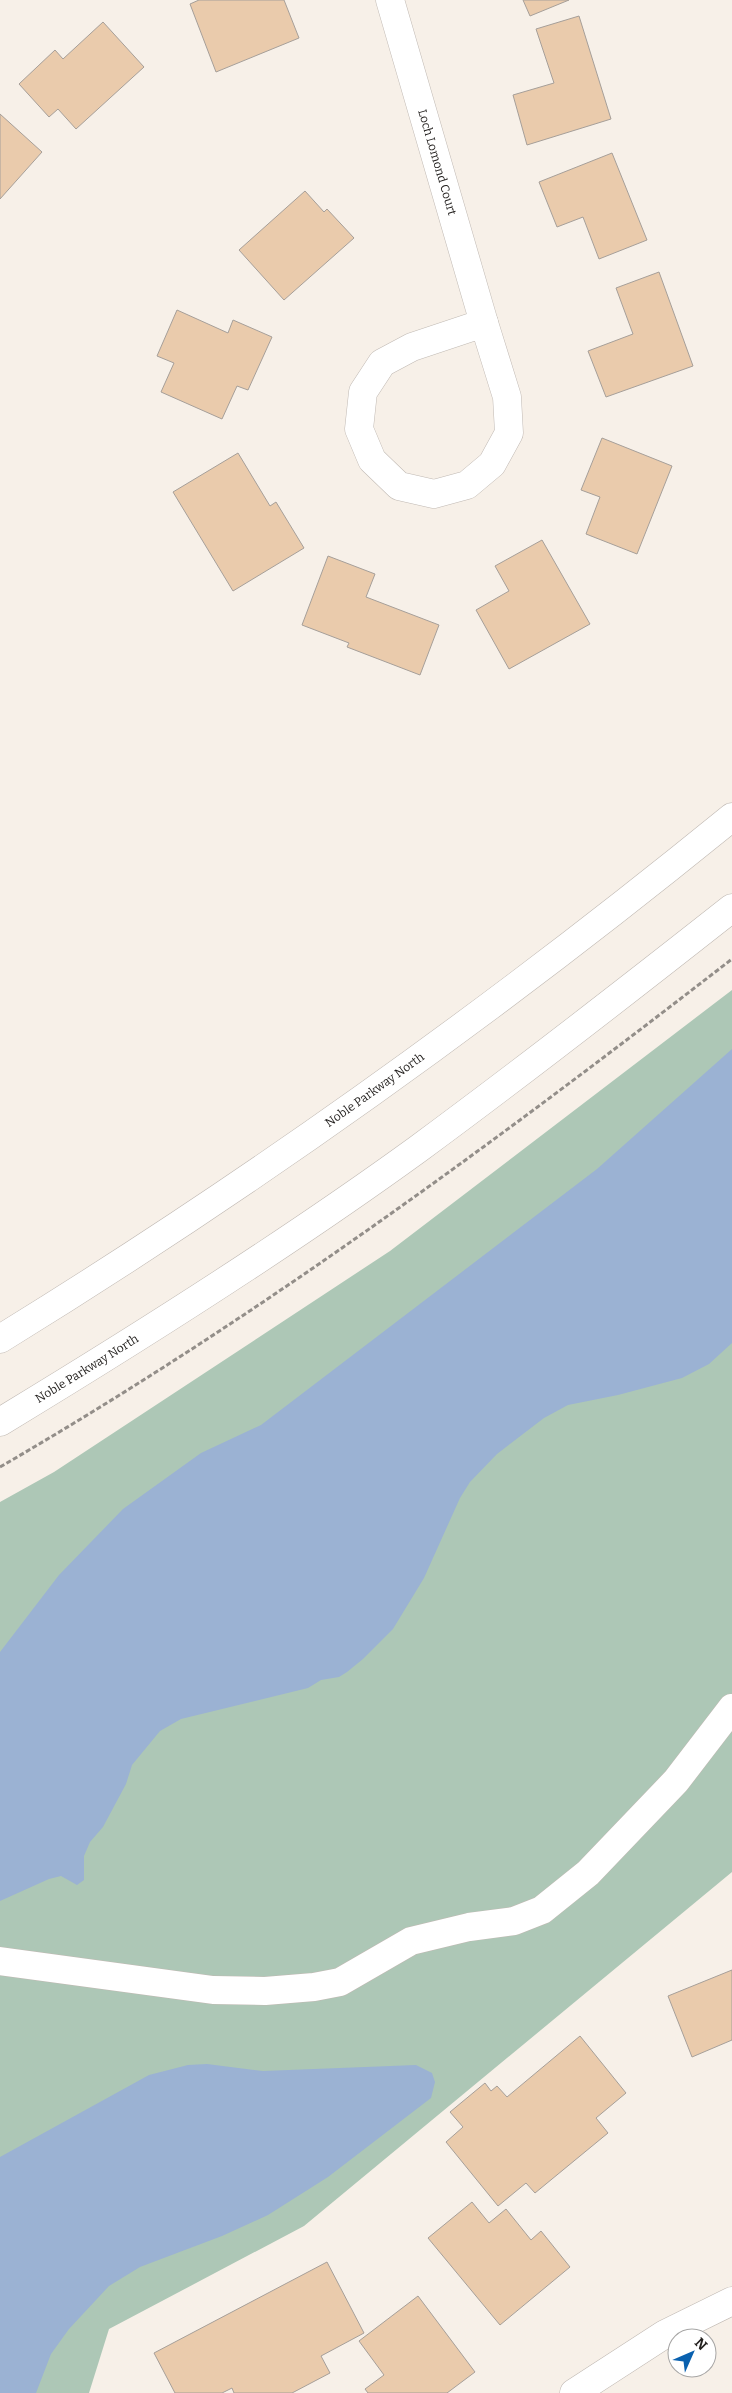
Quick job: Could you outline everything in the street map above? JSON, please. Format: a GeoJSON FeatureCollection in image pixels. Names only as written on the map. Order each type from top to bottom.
{"type":"FeatureCollection","features":[{"type":"Feature","properties":{"kind":"main road","name":"Loch Lomond Court"},"geometry":{"type":"LineString","coordinates":[[390,0],[484,323]]}},
{"type":"Feature","properties":{"kind":"main road"},"geometry":{"type":"LineString","coordinates":[[484,323],[507,397],[509,433],[505,441],[492,464],[467,485],[434,494],[399,486],[372,460],[359,429],[363,392],[382,363],[412,347],[484,323]]}},
{"type":"Feature","properties":{"kind":"main road","name":"Noble Parkway North"},"geometry":{"type":"LineString","coordinates":[[0,1339],[116,1268],[408,1066],[668,869],[732,817]]}},
{"type":"Feature","properties":{"kind":"main road","name":"Noble Parkway North"},"geometry":{"type":"LineString","coordinates":[[0,1422],[130,1343],[268,1253],[416,1150],[732,908]]}},
{"type":"Feature","properties":{"kind":"main road"},"geometry":{"type":"LineString","coordinates":[[0,1961],[214,1990],[264,1991],[314,1987],[340,1982],[411,1941],[470,1927],[514,1921],[542,1910],[588,1873],[664,1794],[718,1729],[732,1708]]}},
{"type":"Feature","properties":{"kind":"main road"},"geometry":{"type":"LineString","coordinates":[[574,2393],[666,2334],[732,2300]]}},
{"type":"Feature","properties":{"kind":"green space"},"geometry":{"type":"Polygon","coordinates":[[[732,990],[732,1872],[304,2226],[109,2329],[89,2393],[0,2393],[0,1502],[54,1472],[390,1251],[732,990]]]}},
{"type":"Feature","properties":{"kind":"water"},"geometry":{"type":"Polygon","coordinates":[[[732,1049],[732,1343],[709,1364],[682,1378],[618,1395],[568,1405],[544,1418],[497,1454],[470,1482],[460,1498],[424,1578],[393,1629],[363,1659],[339,1677],[321,1680],[308,1688],[181,1719],[160,1731],[132,1765],[126,1784],[103,1827],[90,1842],[84,1856],[84,1880],[77,1885],[61,1876],[49,1879],[0,1901],[0,1652],[59,1575],[123,1509],[201,1453],[261,1425],[597,1169],[732,1049]]]}},
{"type":"Feature","properties":{"kind":"water"},"geometry":{"type":"Polygon","coordinates":[[[207,2064],[263,2071],[416,2065],[432,2073],[435,2082],[431,2098],[328,2177],[268,2215],[222,2236],[140,2267],[109,2286],[69,2329],[51,2354],[36,2393],[0,2393],[0,2157],[149,2075],[188,2065],[207,2064]]]}},
{"type":"Feature","properties":{"kind":"building"},"geometry":{"type":"Polygon","coordinates":[[[199,0],[284,0],[299,38],[216,72],[190,4],[199,0]]]}},
{"type":"Feature","properties":{"kind":"building"},"geometry":{"type":"Polygon","coordinates":[[[523,0],[569,0],[530,16],[523,0]]]}},
{"type":"Feature","properties":{"kind":"building"},"geometry":{"type":"Polygon","coordinates":[[[579,16],[611,119],[527,145],[513,95],[554,83],[536,29],[579,16]]]}},
{"type":"Feature","properties":{"kind":"building"},"geometry":{"type":"Polygon","coordinates":[[[103,22],[144,67],[76,129],[58,109],[49,117],[19,84],[55,50],[63,59],[103,22]]]}},
{"type":"Feature","properties":{"kind":"building"},"geometry":{"type":"Polygon","coordinates":[[[0,114],[42,152],[0,199],[0,114]]]}},
{"type":"Feature","properties":{"kind":"building"},"geometry":{"type":"Polygon","coordinates":[[[612,153],[647,240],[599,259],[583,217],[557,227],[539,182],[612,153]]]}},
{"type":"Feature","properties":{"kind":"building"},"geometry":{"type":"Polygon","coordinates":[[[305,191],[324,212],[327,209],[354,238],[284,300],[239,250],[305,191]]]}},
{"type":"Feature","properties":{"kind":"building"},"geometry":{"type":"Polygon","coordinates":[[[659,272],[693,366],[606,397],[588,351],[633,334],[616,288],[659,272]]]}},
{"type":"Feature","properties":{"kind":"building"},"geometry":{"type":"Polygon","coordinates":[[[177,310],[228,333],[233,320],[272,337],[248,390],[237,386],[222,419],[161,392],[174,363],[157,356],[177,310]]]}},
{"type":"Feature","properties":{"kind":"building"},"geometry":{"type":"Polygon","coordinates":[[[602,438],[672,466],[637,554],[586,534],[600,497],[581,490],[602,438]]]}},
{"type":"Feature","properties":{"kind":"building"},"geometry":{"type":"Polygon","coordinates":[[[238,453],[270,506],[276,502],[304,548],[233,591],[173,492],[238,453]]]}},
{"type":"Feature","properties":{"kind":"building"},"geometry":{"type":"Polygon","coordinates":[[[542,540],[590,624],[509,669],[476,610],[509,591],[495,566],[542,540]]]}},
{"type":"Feature","properties":{"kind":"building"},"geometry":{"type":"Polygon","coordinates":[[[328,556],[375,574],[366,597],[439,625],[420,675],[347,647],[349,643],[302,625],[328,556]]]}},
{"type":"Feature","properties":{"kind":"building"},"geometry":{"type":"Polygon","coordinates":[[[732,1970],[732,2040],[692,2057],[668,1996],[732,1970]]]}},
{"type":"Feature","properties":{"kind":"building"},"geometry":{"type":"Polygon","coordinates":[[[580,2036],[626,2093],[596,2118],[608,2133],[535,2193],[526,2183],[498,2206],[446,2142],[463,2127],[450,2112],[485,2083],[491,2091],[497,2086],[507,2097],[580,2036]]]}},
{"type":"Feature","properties":{"kind":"building"},"geometry":{"type":"Polygon","coordinates":[[[472,2202],[489,2223],[506,2209],[531,2240],[541,2231],[570,2267],[500,2325],[428,2238],[472,2202]]]}},
{"type":"Feature","properties":{"kind":"building"},"geometry":{"type":"Polygon","coordinates":[[[327,2262],[364,2333],[321,2356],[330,2373],[292,2393],[234,2393],[232,2388],[222,2393],[175,2393],[154,2353],[327,2262]]]}},
{"type":"Feature","properties":{"kind":"building"},"geometry":{"type":"Polygon","coordinates":[[[418,2296],[475,2372],[447,2393],[368,2393],[365,2389],[384,2375],[359,2341],[418,2296]]]}}]}
